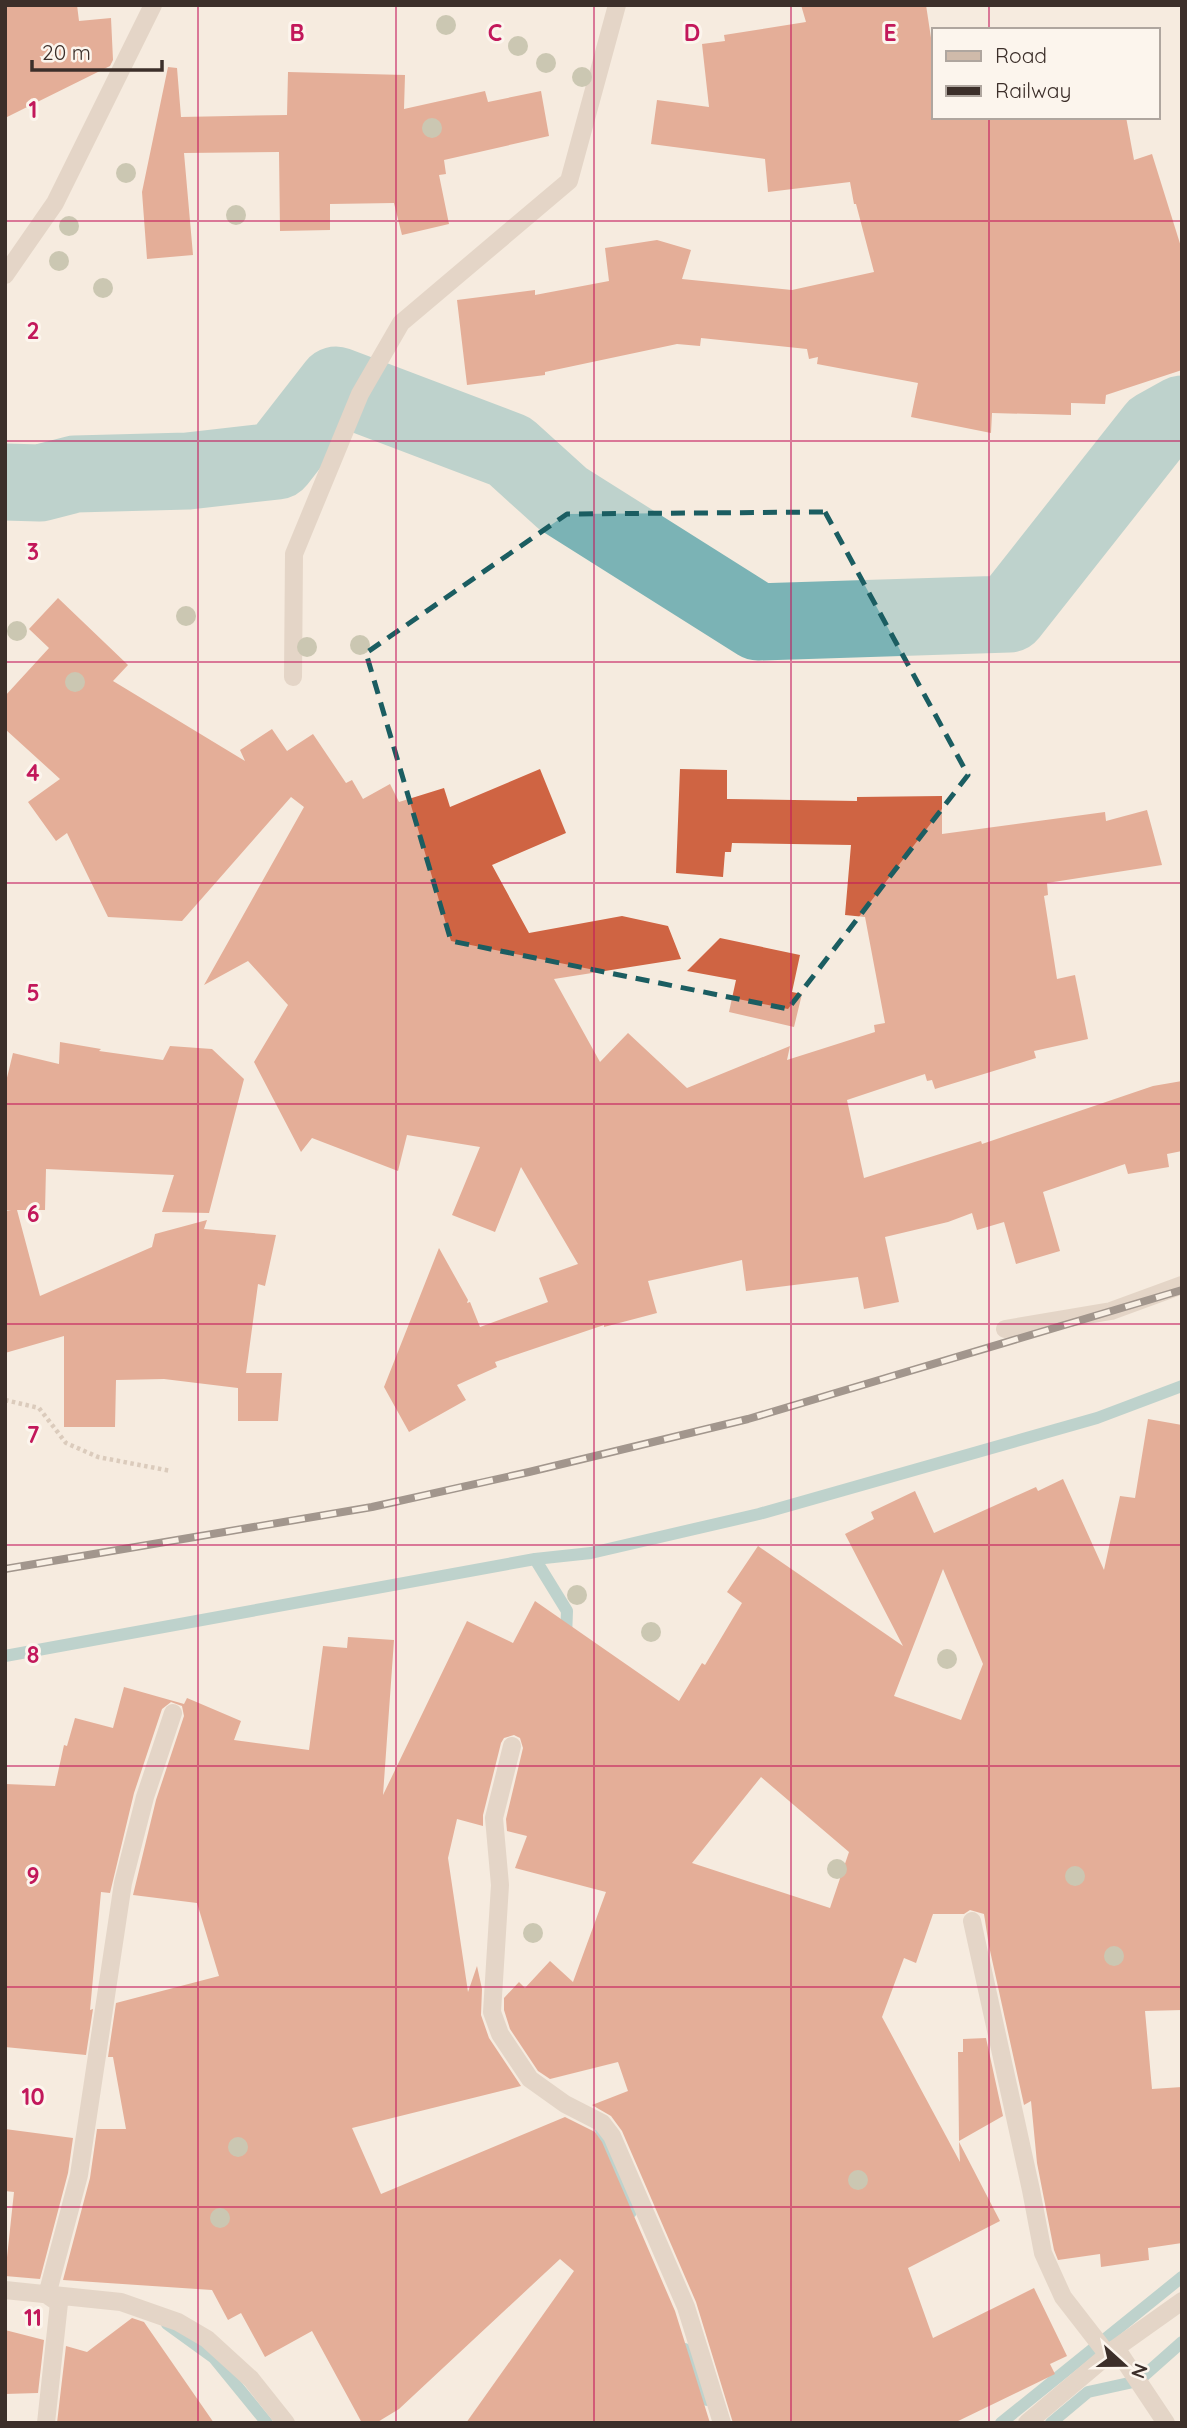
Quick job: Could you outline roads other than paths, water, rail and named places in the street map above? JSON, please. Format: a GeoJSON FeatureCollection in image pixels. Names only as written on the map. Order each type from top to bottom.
{"type":"FeatureCollection","features":[{"type":"Feature","properties":{"kind":"street"},"geometry":{"type":"LineString","coordinates":[[5,275],[55,202],[153,5]]}},
{"type":"Feature","properties":{"kind":"street"},"geometry":{"type":"LineString","coordinates":[[293,677],[294,554],[360,394],[401,323],[569,181],[617,5]]}},
{"type":"Feature","properties":{"kind":"street"},"geometry":{"type":"LineString","coordinates":[[1005,1329],[1111,1311],[1182,1285]]}},
{"type":"Feature","properties":{"kind":"street"},"geometry":{"type":"LineString","coordinates":[[47,2295],[79,2175],[122,1883],[145,1797],[173,1713]]}},
{"type":"Feature","properties":{"kind":"street"},"geometry":{"type":"LineString","coordinates":[[512,1746],[494,1818],[500,1885],[492,2012],[500,2034],[530,2079],[565,2104],[602,2123],[612,2136],[686,2307],[722,2423]]}},
{"type":"Feature","properties":{"kind":"street"},"geometry":{"type":"LineString","coordinates":[[972,1921],[1043,2253],[1063,2297],[1112,2351],[1166,2423]]}},
{"type":"Feature","properties":{"kind":"street"},"geometry":{"type":"LineString","coordinates":[[5,2290],[121,2302],[178,2322],[207,2339],[251,2379],[286,2423]]}},
{"type":"Feature","properties":{"kind":"street"},"geometry":{"type":"LineString","coordinates":[[46,2423],[59,2303],[47,2295]]}},
{"type":"Feature","properties":{"kind":"street"},"geometry":{"type":"LineString","coordinates":[[1027,2423],[1112,2351],[1182,2301]]}},
{"type":"Feature","properties":{"kind":"waterway"},"geometry":{"type":"LineString","coordinates":[[5,482],[40,483],[75,474],[188,471],[277,461],[336,385],[510,451],[563,499],[758,622],[1009,614],[1155,429],[1182,414]]}},
{"type":"Feature","properties":{"kind":"waterway"},"geometry":{"type":"LineString","coordinates":[[5,1656],[535,1559],[591,1553],[759,1514],[1097,1418],[1182,1386]]}},
{"type":"Feature","properties":{"kind":"waterway"},"geometry":{"type":"LineString","coordinates":[[535,1559],[567,1611],[566,1637]]}},
{"type":"Feature","properties":{"kind":"waterway"},"geometry":{"type":"LineString","coordinates":[[601,2130],[631,2212]]}},
{"type":"Feature","properties":{"kind":"waterway"},"geometry":{"type":"LineString","coordinates":[[1001,2423],[1182,2277]]}},
{"type":"Feature","properties":{"kind":"waterway"},"geometry":{"type":"LineString","coordinates":[[167,2324],[214,2358],[267,2423]]}},
{"type":"Feature","properties":{"kind":"waterway"},"geometry":{"type":"LineString","coordinates":[[1051,2423],[1088,2392],[1138,2381],[1182,2342]]}},
{"type":"Feature","properties":{"kind":"waterway"},"geometry":{"type":"LineString","coordinates":[[685,2349],[707,2400]]}},
{"type":"Feature","properties":{"kind":"railway"},"geometry":{"type":"LineString","coordinates":[[5,1569],[372,1507],[529,1472],[748,1419],[1182,1290]]}}]}
